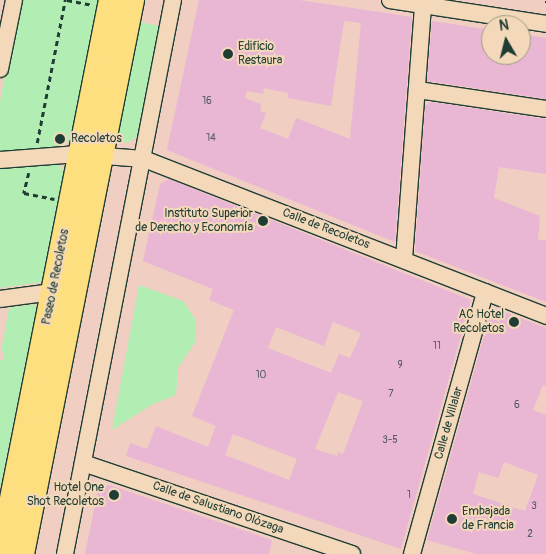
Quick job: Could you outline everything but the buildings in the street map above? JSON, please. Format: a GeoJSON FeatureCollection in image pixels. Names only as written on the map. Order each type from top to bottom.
{"type":"FeatureCollection","features":[{"type":"Feature","properties":{"kind":"highway","name":"Paseo de Recoletos"},"geometry":{"type":"LineString","coordinates":[[22,554],[132,0]]}},
{"type":"Feature","properties":{"kind":"highway","name":"Paseo de Recoletos"},"geometry":{"type":"LineString","coordinates":[[1,554],[52,292],[105,3]]}},
{"type":"Feature","properties":{"kind":"street"},"geometry":{"type":"LineString","coordinates":[[0,69],[14,0]]}},
{"type":"Feature","properties":{"kind":"street"},"geometry":{"type":"LineString","coordinates":[[65,554],[144,159],[173,0]]}},
{"type":"Feature","properties":{"kind":"street"},"geometry":{"type":"LineString","coordinates":[[390,0],[546,24]]}},
{"type":"Feature","properties":{"kind":"street"},"geometry":{"type":"LineString","coordinates":[[404,259],[423,5]]}},
{"type":"Feature","properties":{"kind":"street"},"geometry":{"type":"LineString","coordinates":[[418,90],[546,109]]}},
{"type":"Feature","properties":{"kind":"street","name":"Calle de Recoletos"},"geometry":{"type":"LineString","coordinates":[[0,160],[78,154],[102,154],[144,159],[546,316]]}},
{"type":"Feature","properties":{"kind":"street"},"geometry":{"type":"LineString","coordinates":[[0,299],[52,292]]}},
{"type":"Feature","properties":{"kind":"street","name":"Calle de Villalar"},"geometry":{"type":"LineString","coordinates":[[412,554],[485,292]]}},
{"type":"Feature","properties":{"kind":"street","name":"Calle de Salustiano Olózaga"},"geometry":{"type":"LineString","coordinates":[[83,463],[334,551],[352,554]]}},
{"type":"Feature","properties":{"kind":"path"},"geometry":{"type":"LineString","coordinates":[[24,193],[34,157],[66,0],[105,3]]}},
{"type":"Feature","properties":{"kind":"green space"},"geometry":{"type":"Polygon","coordinates":[[[20,0],[100,0],[70,141],[62,146],[0,152],[0,101],[20,0]]]}},
{"type":"Feature","properties":{"kind":"green space"},"geometry":{"type":"Polygon","coordinates":[[[140,22],[159,26],[138,136],[129,142],[119,143],[116,139],[140,22]]]}},
{"type":"Feature","properties":{"kind":"green space"},"geometry":{"type":"Polygon","coordinates":[[[53,163],[62,167],[64,176],[43,282],[0,288],[0,169],[53,163]]]}},
{"type":"Feature","properties":{"kind":"green space"},"geometry":{"type":"Polygon","coordinates":[[[139,285],[183,301],[196,320],[196,341],[178,368],[176,395],[153,404],[112,430],[139,285]]]}},
{"type":"Feature","properties":{"kind":"green space"},"geometry":{"type":"Polygon","coordinates":[[[35,304],[37,308],[0,489],[0,360],[3,360],[4,352],[1,351],[9,308],[35,304]]]}},
{"type":"Feature","properties":{"kind":"place","name":"Edificio Restaura"},"geometry":{"type":"Point","coordinates":[228,54]}},
{"type":"Feature","properties":{"kind":"place","name":"Recoletos"},"geometry":{"type":"Point","coordinates":[60,139]}},
{"type":"Feature","properties":{"kind":"place","name":"Instituto Superior de Derecho y Economía"},"geometry":{"type":"Point","coordinates":[263,221]}},
{"type":"Feature","properties":{"kind":"place","name":"AC Hotel Recoletos"},"geometry":{"type":"Point","coordinates":[514,322]}},
{"type":"Feature","properties":{"kind":"place","name":"Hotel One Shot Recoletos"},"geometry":{"type":"Point","coordinates":[114,495]}},
{"type":"Feature","properties":{"kind":"place","name":"Embajada de Francia"},"geometry":{"type":"Point","coordinates":[452,519]}}]}
